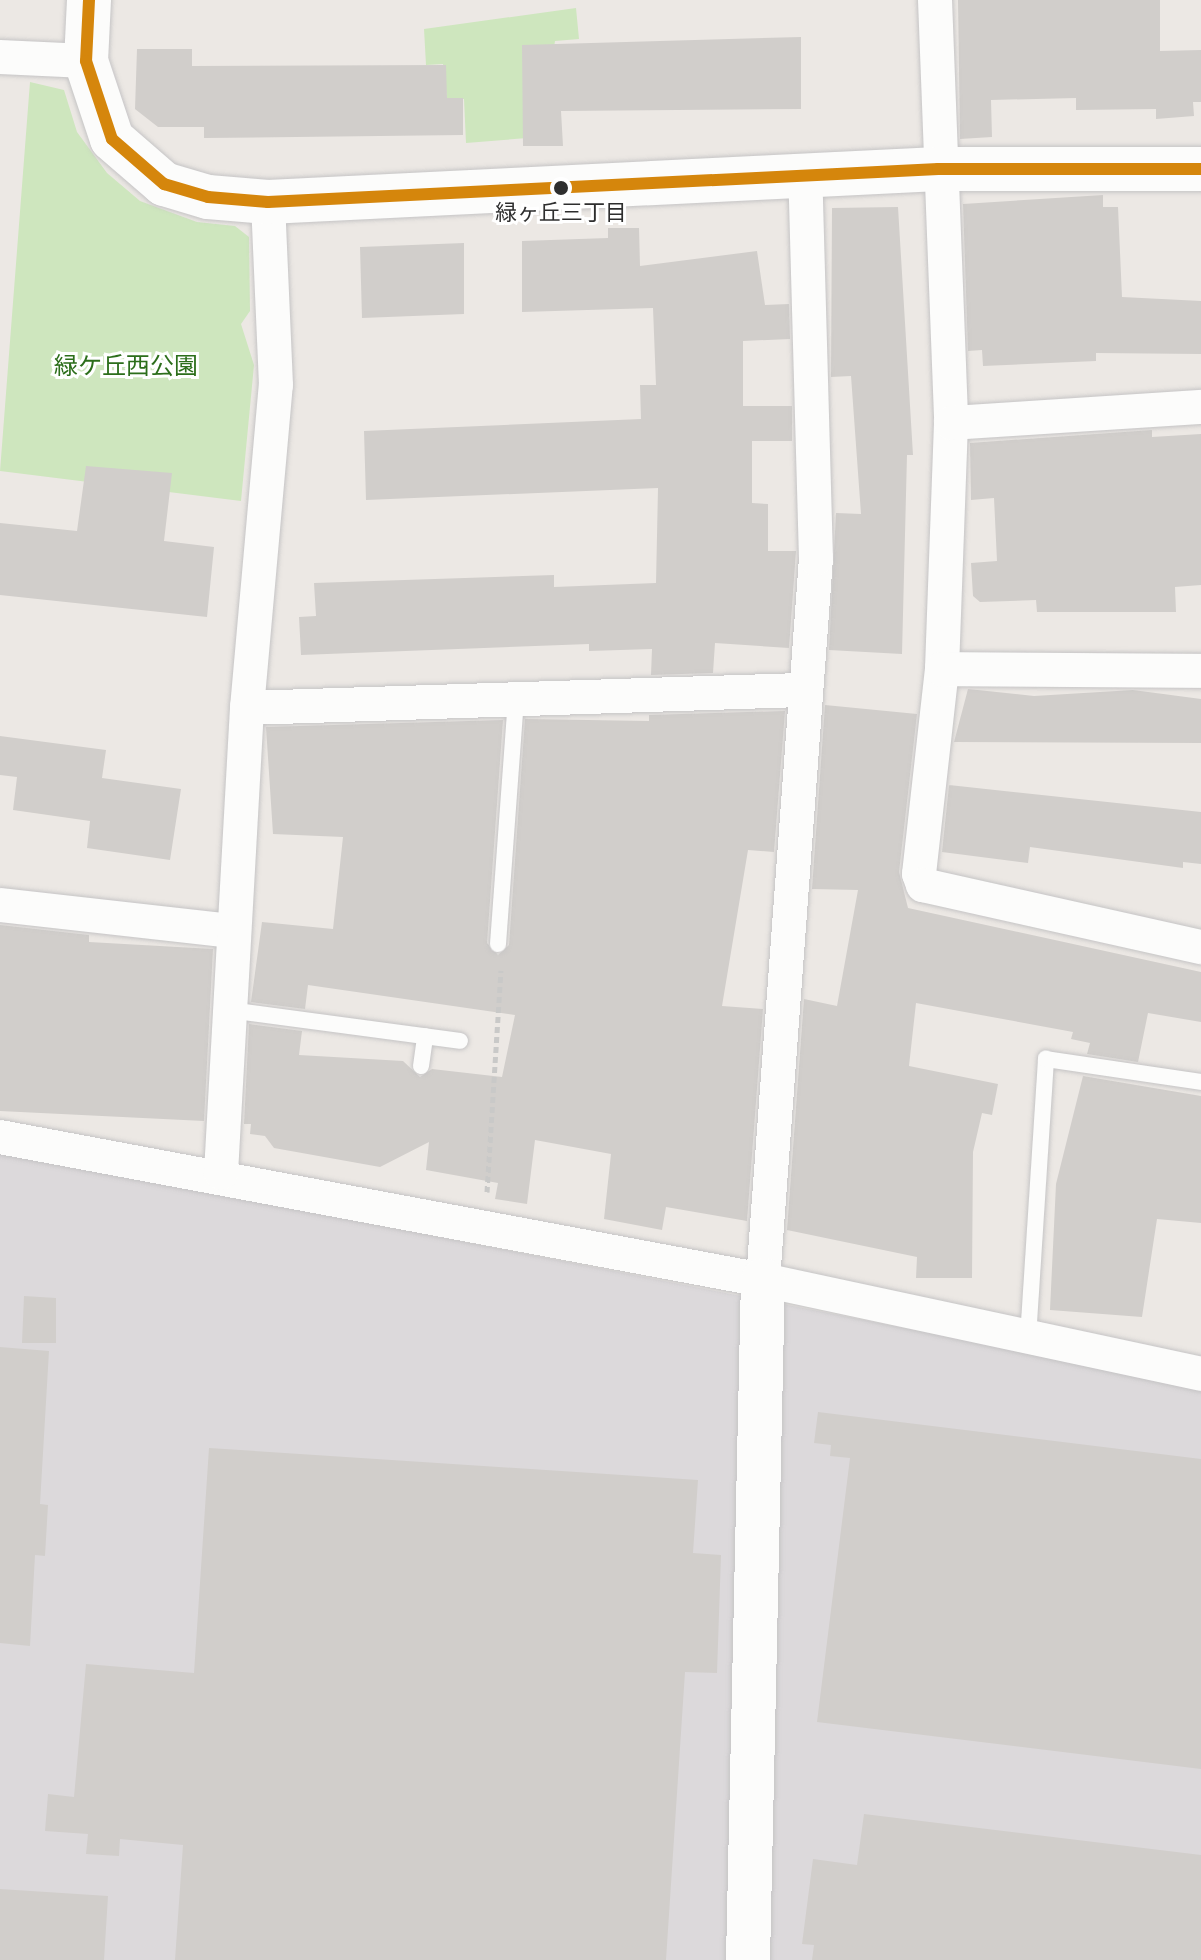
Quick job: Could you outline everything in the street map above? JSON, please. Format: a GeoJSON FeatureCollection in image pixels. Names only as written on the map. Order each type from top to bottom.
{"type":"FeatureCollection","features":[{"type":"Feature","properties":{"kind":"street"},"geometry":{"type":"LineString","coordinates":[[89,0],[86,61],[94,102],[132,164],[208,197],[268,202],[938,169],[1201,169]]}},
{"type":"Feature","properties":{"kind":"street"},"geometry":{"type":"LineString","coordinates":[[935,0],[938,169],[951,423],[942,669],[923,885],[1201,947]]}},
{"type":"Feature","properties":{"kind":"street"},"geometry":{"type":"LineString","coordinates":[[0,57],[86,61]]}},
{"type":"Feature","properties":{"kind":"street"},"geometry":{"type":"LineString","coordinates":[[748,1960],[763,1280],[802,690],[816,559],[805,174]]}},
{"type":"Feature","properties":{"kind":"street"},"geometry":{"type":"LineString","coordinates":[[221,1173],[232,931],[247,708],[276,385],[268,202]]}},
{"type":"Feature","properties":{"kind":"street"},"geometry":{"type":"LineString","coordinates":[[951,423],[1201,407]]}},
{"type":"Feature","properties":{"kind":"street"},"geometry":{"type":"LineString","coordinates":[[942,669],[1201,671]]}},
{"type":"Feature","properties":{"kind":"street"},"geometry":{"type":"LineString","coordinates":[[247,708],[802,690]]}},
{"type":"Feature","properties":{"kind":"street"},"geometry":{"type":"LineString","coordinates":[[0,905],[232,931]]}},
{"type":"Feature","properties":{"kind":"street"},"geometry":{"type":"LineString","coordinates":[[0,1137],[221,1173],[484,1229],[763,1280],[1201,1374]]}},
{"type":"Feature","properties":{"kind":"lane"},"geometry":{"type":"LineString","coordinates":[[498,944],[516,697]]}},
{"type":"Feature","properties":{"kind":"lane"},"geometry":{"type":"LineString","coordinates":[[229,1010],[460,1041]]}},
{"type":"Feature","properties":{"kind":"lane"},"geometry":{"type":"LineString","coordinates":[[421,1066],[425,1036]]}},
{"type":"Feature","properties":{"kind":"lane"},"geometry":{"type":"LineString","coordinates":[[1028,1338],[1046,1059],[1201,1082]]}},
{"type":"Feature","properties":{"kind":"path"},"geometry":{"type":"LineString","coordinates":[[484,1229],[501,1012],[498,944]]}},
{"type":"Feature","properties":{"kind":"shaded area"},"geometry":{"type":"Polygon","coordinates":[[[0,1151],[1201,1386],[1201,1960],[0,1960],[0,1151]]]}},
{"type":"Feature","properties":{"kind":"green space"},"geometry":{"type":"Polygon","coordinates":[[[576,8],[579,39],[555,41],[540,137],[466,143],[464,99],[447,98],[443,64],[426,65],[424,29],[576,8]]]}},
{"type":"Feature","properties":{"kind":"green space","name":"緑ケ丘西公園"},"geometry":{"type":"Polygon","coordinates":[[[30,82],[64,90],[77,132],[107,173],[140,201],[197,222],[235,226],[249,237],[250,311],[241,324],[254,365],[241,501],[0,471],[30,82]]]}},
{"type":"Feature","properties":{"kind":"building"},"geometry":{"type":"Polygon","coordinates":[[[958,0],[1160,0],[1160,51],[1201,50],[1201,102],[1193,102],[1194,116],[1156,119],[1156,109],[1076,110],[1076,98],[991,100],[992,137],[960,139],[958,0]]]}},
{"type":"Feature","properties":{"kind":"building"},"geometry":{"type":"Polygon","coordinates":[[[801,37],[801,109],[561,111],[563,146],[523,146],[522,45],[801,37]]]}},
{"type":"Feature","properties":{"kind":"building"},"geometry":{"type":"Polygon","coordinates":[[[137,49],[192,49],[192,66],[446,65],[447,98],[463,98],[463,135],[204,138],[204,127],[158,127],[135,109],[137,49]]]}},
{"type":"Feature","properties":{"kind":"building"},"geometry":{"type":"Polygon","coordinates":[[[1103,195],[1103,207],[1118,207],[1122,297],[1201,301],[1201,354],[1096,353],[1096,361],[983,366],[982,350],[968,351],[963,204],[1103,195]]]}},
{"type":"Feature","properties":{"kind":"building"},"geometry":{"type":"Polygon","coordinates":[[[898,207],[913,455],[907,455],[902,654],[829,650],[836,513],[861,514],[851,376],[831,377],[832,208],[898,207]]]}},
{"type":"Feature","properties":{"kind":"building"},"geometry":{"type":"Polygon","coordinates":[[[608,228],[639,228],[640,266],[757,251],[765,305],[789,304],[790,339],[743,341],[743,406],[792,406],[792,441],[752,441],[752,503],[768,504],[768,551],[796,551],[789,648],[715,643],[713,673],[651,675],[652,649],[589,651],[589,644],[301,655],[299,617],[316,616],[314,583],[554,575],[554,587],[656,583],[658,488],[366,500],[364,431],[641,419],[640,385],[656,385],[653,308],[522,312],[522,241],[608,238],[608,228]]]}},
{"type":"Feature","properties":{"kind":"building"},"geometry":{"type":"Polygon","coordinates":[[[464,243],[464,314],[362,318],[360,247],[464,243]]]}},
{"type":"Feature","properties":{"kind":"building"},"geometry":{"type":"Polygon","coordinates":[[[1152,430],[1152,437],[1201,434],[1201,585],[1175,587],[1176,612],[1037,612],[1036,600],[980,602],[973,596],[971,563],[997,561],[994,498],[971,500],[970,443],[1152,430]]]}},
{"type":"Feature","properties":{"kind":"building"},"geometry":{"type":"Polygon","coordinates":[[[86,466],[172,473],[164,541],[214,547],[207,617],[0,595],[0,523],[77,531],[86,466]]]}},
{"type":"Feature","properties":{"kind":"building"},"geometry":{"type":"Polygon","coordinates":[[[968,689],[1034,696],[1133,690],[1201,699],[1201,743],[954,742],[968,689]]]}},
{"type":"Feature","properties":{"kind":"building"},"geometry":{"type":"Polygon","coordinates":[[[825,705],[917,714],[899,872],[908,908],[1201,972],[1201,1022],[1148,1013],[1138,1062],[1087,1054],[1090,1043],[1071,1039],[1073,1032],[916,1003],[909,1066],[998,1084],[992,1115],[982,1113],[973,1152],[972,1278],[916,1278],[917,1257],[787,1230],[804,999],[837,1006],[858,890],[812,889],[825,705]]]}},
{"type":"Feature","properties":{"kind":"building"},"geometry":{"type":"Polygon","coordinates":[[[785,711],[774,852],[748,850],[722,1006],[763,1009],[747,1221],[666,1207],[662,1230],[604,1219],[611,1154],[535,1140],[527,1204],[495,1199],[498,1183],[426,1170],[429,1142],[380,1167],[274,1148],[265,1136],[250,1134],[251,1124],[244,1124],[249,1024],[302,1031],[299,1055],[403,1061],[420,1077],[432,1069],[502,1077],[515,1015],[308,985],[305,1009],[251,1002],[262,922],[333,929],[343,837],[273,834],[266,727],[503,720],[487,943],[498,955],[509,945],[525,719],[649,721],[649,715],[785,711]]]}},
{"type":"Feature","properties":{"kind":"building"},"geometry":{"type":"Polygon","coordinates":[[[0,736],[106,750],[102,778],[181,789],[170,860],[87,848],[90,821],[13,810],[17,777],[0,775],[0,736]]]}},
{"type":"Feature","properties":{"kind":"building"},"geometry":{"type":"Polygon","coordinates":[[[949,785],[1201,812],[1201,864],[1183,862],[1183,868],[1030,847],[1028,863],[942,852],[949,785]]]}},
{"type":"Feature","properties":{"kind":"building"},"geometry":{"type":"Polygon","coordinates":[[[0,925],[89,935],[89,942],[213,949],[204,1121],[0,1111],[0,925]]]}},
{"type":"Feature","properties":{"kind":"building"},"geometry":{"type":"Polygon","coordinates":[[[1083,1076],[1201,1096],[1201,1223],[1157,1219],[1142,1317],[1050,1310],[1056,1184],[1083,1076]]]}},
{"type":"Feature","properties":{"kind":"building"},"geometry":{"type":"Polygon","coordinates":[[[24,1296],[56,1298],[56,1343],[22,1343],[24,1296]]]}},
{"type":"Feature","properties":{"kind":"building"},"geometry":{"type":"Polygon","coordinates":[[[0,1347],[49,1351],[40,1504],[48,1505],[45,1556],[35,1555],[30,1646],[0,1643],[0,1347]]]}},
{"type":"Feature","properties":{"kind":"building"},"geometry":{"type":"Polygon","coordinates":[[[818,1412],[1201,1459],[1201,1769],[817,1722],[850,1458],[830,1456],[831,1445],[814,1443],[818,1412]]]}},
{"type":"Feature","properties":{"kind":"building"},"geometry":{"type":"Polygon","coordinates":[[[209,1448],[698,1480],[693,1553],[721,1555],[717,1673],[685,1672],[666,1960],[175,1960],[183,1845],[120,1839],[119,1856],[86,1854],[88,1834],[45,1831],[48,1794],[74,1797],[86,1664],[194,1673],[209,1448]]]}},
{"type":"Feature","properties":{"kind":"building"},"geometry":{"type":"Polygon","coordinates":[[[864,1814],[1201,1855],[1201,1960],[812,1960],[814,1945],[802,1944],[813,1859],[857,1865],[864,1814]]]}},
{"type":"Feature","properties":{"kind":"building"},"geometry":{"type":"Polygon","coordinates":[[[0,1889],[108,1896],[104,1960],[0,1960],[0,1889]]]}},
{"type":"Feature","properties":{"kind":"transit line"},"geometry":{"type":"LineString","coordinates":[[89,0],[86,61],[112,139],[164,184],[208,197],[268,202],[938,169],[1201,169]]}},
{"type":"Feature","properties":{"kind":"place","name":"緑ヶ丘三丁目"},"geometry":{"type":"Point","coordinates":[561,188]}}]}
